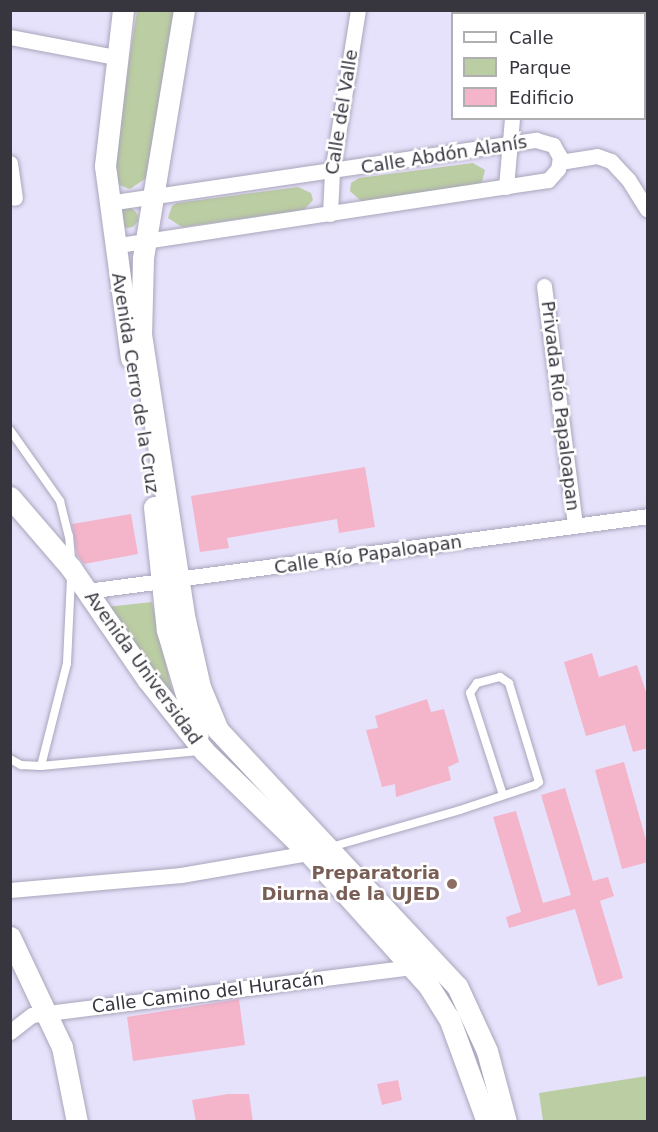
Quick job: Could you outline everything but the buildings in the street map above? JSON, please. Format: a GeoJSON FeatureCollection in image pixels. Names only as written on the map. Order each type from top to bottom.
{"type":"FeatureCollection","features":[{"type":"Feature","properties":{"kind":"street","name":"Avenida Cerro de la Cruz"},"geometry":{"type":"LineString","coordinates":[[123,10],[107,126],[108,203],[113,246],[171,582],[192,655],[219,730]]}},
{"type":"Feature","properties":{"kind":"street","name":"Avenida Cerro de la Cruz"},"geometry":{"type":"LineString","coordinates":[[184,10],[143,260],[141,334],[171,582],[170,641],[204,751]]}},
{"type":"Feature","properties":{"kind":"street","name":"Calle del Valle"},"geometry":{"type":"LineString","coordinates":[[330,214],[332,172],[358,10]]}},
{"type":"Feature","properties":{"kind":"street"},"geometry":{"type":"LineString","coordinates":[[10,37],[115,57]]}},
{"type":"Feature","properties":{"kind":"street"},"geometry":{"type":"LineString","coordinates":[[506,187],[507,145],[512,120]]}},
{"type":"Feature","properties":{"kind":"street","name":"Calle Abdón Alanís"},"geometry":{"type":"LineString","coordinates":[[108,203],[507,145],[548,142],[557,150],[560,162]]}},
{"type":"Feature","properties":{"kind":"street"},"geometry":{"type":"LineString","coordinates":[[113,246],[148,238],[330,214],[548,180],[560,162],[597,156],[611,161],[628,179],[647,210]]}},
{"type":"Feature","properties":{"kind":"street"},"geometry":{"type":"LineString","coordinates":[[10,163],[15,198]]}},
{"type":"Feature","properties":{"kind":"street","name":"Privada Río Papaloapan"},"geometry":{"type":"LineString","coordinates":[[544,286],[575,525]]}},
{"type":"Feature","properties":{"kind":"street","name":"Avenida Universidad"},"geometry":{"type":"LineString","coordinates":[[10,497],[71,568],[147,679],[204,751],[318,850],[458,986],[487,1052],[506,1122]]}},
{"type":"Feature","properties":{"kind":"street","name":"Calle Río Papaloapan"},"geometry":{"type":"LineString","coordinates":[[87,591],[171,582],[648,516]]}},
{"type":"Feature","properties":{"kind":"street","name":"Avenida Universidad"},"geometry":{"type":"LineString","coordinates":[[219,730],[412,967],[450,1018],[487,1122]]}},
{"type":"Feature","properties":{"kind":"street"},"geometry":{"type":"LineString","coordinates":[[10,890],[181,875],[318,850]]}},
{"type":"Feature","properties":{"kind":"street"},"geometry":{"type":"LineString","coordinates":[[10,937],[48,1013],[69,1074],[77,1122]]}},
{"type":"Feature","properties":{"kind":"street","name":"Calle Camino del Huracán"},"geometry":{"type":"LineString","coordinates":[[10,1032],[32,1015],[412,967]]}},
{"type":"Feature","properties":{"kind":"lane"},"geometry":{"type":"LineString","coordinates":[[10,430],[60,501],[69,536],[71,568],[67,663],[41,766]]}},
{"type":"Feature","properties":{"kind":"lane"},"geometry":{"type":"LineString","coordinates":[[318,850],[503,795],[539,782],[509,683],[500,677],[477,683],[470,693],[503,795]]}},
{"type":"Feature","properties":{"kind":"lane"},"geometry":{"type":"LineString","coordinates":[[10,759],[21,765],[41,766],[204,751]]}},
{"type":"Feature","properties":{"kind":"green space"},"geometry":{"type":"Polygon","coordinates":[[[137,11],[176,11],[149,176],[130,189],[119,185],[113,162],[137,11]]]}},
{"type":"Feature","properties":{"kind":"green space"},"geometry":{"type":"Polygon","coordinates":[[[473,163],[485,170],[482,182],[476,185],[362,202],[350,191],[351,183],[359,178],[473,163]]]}},
{"type":"Feature","properties":{"kind":"green space"},"geometry":{"type":"Polygon","coordinates":[[[298,187],[311,193],[313,200],[304,210],[182,227],[168,218],[172,206],[177,203],[298,187]]]}},
{"type":"Feature","properties":{"kind":"green space"},"geometry":{"type":"Polygon","coordinates":[[[128,208],[135,211],[138,218],[135,225],[128,228],[121,225],[118,218],[121,211],[128,208]]]}},
{"type":"Feature","properties":{"kind":"green space"},"geometry":{"type":"Polygon","coordinates":[[[152,602],[173,695],[170,696],[106,607],[152,602]]]}},
{"type":"Feature","properties":{"kind":"green space"},"geometry":{"type":"Polygon","coordinates":[[[647,1076],[647,1121],[543,1121],[539,1093],[647,1076]]]}},
{"type":"Feature","properties":{"kind":"place","name":"Preparatoria Diurna de la UJED"},"geometry":{"type":"Point","coordinates":[452,884]}}]}
